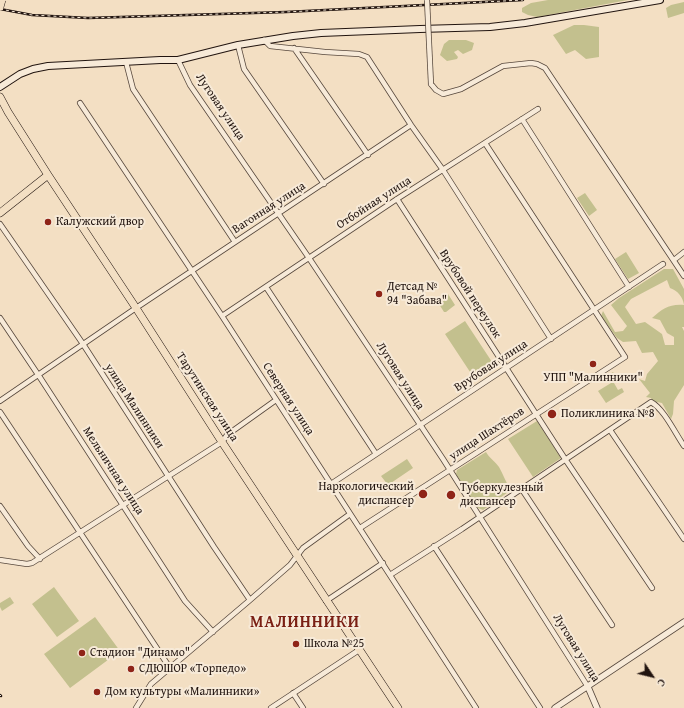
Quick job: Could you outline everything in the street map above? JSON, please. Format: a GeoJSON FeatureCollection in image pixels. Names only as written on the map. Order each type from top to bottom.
{"type":"FeatureCollection","features":[{"type":"Feature","properties":{"kind":"main road"},"geometry":{"type":"LineString","coordinates":[[0,7],[2,0]]}},
{"type":"Feature","properties":{"kind":"main road"},"geometry":{"type":"LineString","coordinates":[[0,87],[20,74],[33,69],[48,66],[178,60],[264,40],[320,33],[490,27],[525,23],[660,0]]}},
{"type":"Feature","properties":{"kind":"main road","name":"Тарутинская улица"},"geometry":{"type":"LineString","coordinates":[[0,97],[48,176],[136,308],[326,601],[398,708]]}},
{"type":"Feature","properties":{"kind":"main road"},"geometry":{"type":"LineString","coordinates":[[0,213],[48,176]]}},
{"type":"Feature","properties":{"kind":"street"},"geometry":{"type":"LineString","coordinates":[[427,0],[431,84],[436,90],[443,94],[461,90],[503,66],[531,63],[545,68],[684,276]]}},
{"type":"Feature","properties":{"kind":"street"},"geometry":{"type":"LineString","coordinates":[[264,40],[270,46],[359,54],[367,57],[411,125],[443,170],[552,338]]}},
{"type":"Feature","properties":{"kind":"street"},"geometry":{"type":"LineString","coordinates":[[238,45],[244,68],[324,184]]}},
{"type":"Feature","properties":{"kind":"street"},"geometry":{"type":"LineString","coordinates":[[294,48],[368,155]]}},
{"type":"Feature","properties":{"kind":"street","name":"Луговая улица"},"geometry":{"type":"LineString","coordinates":[[178,60],[190,85],[279,213],[450,470],[588,687],[597,708]]}},
{"type":"Feature","properties":{"kind":"street"},"geometry":{"type":"LineString","coordinates":[[126,62],[133,89],[235,242]]}},
{"type":"Feature","properties":{"kind":"street","name":"Северная улица"},"geometry":{"type":"LineString","coordinates":[[80,104],[222,316],[476,708]]}},
{"type":"Feature","properties":{"kind":"street","name":"Отбойная улица"},"geometry":{"type":"LineString","coordinates":[[222,316],[398,199],[538,109]]}},
{"type":"Feature","properties":{"kind":"street"},"geometry":{"type":"LineString","coordinates":[[522,119],[629,287]]}},
{"type":"Feature","properties":{"kind":"street","name":"Вагонная улица"},"geometry":{"type":"LineString","coordinates":[[0,402],[136,308],[411,125]]}},
{"type":"Feature","properties":{"kind":"street"},"geometry":{"type":"LineString","coordinates":[[484,143],[594,310]]}},
{"type":"Feature","properties":{"kind":"street","name":"Врубовой переулок"},"geometry":{"type":"LineString","coordinates":[[398,199],[536,415],[652,588]]}},
{"type":"Feature","properties":{"kind":"street","name":"улица Малинники"},"geometry":{"type":"LineString","coordinates":[[0,224],[83,344],[250,600]]}},
{"type":"Feature","properties":{"kind":"street"},"geometry":{"type":"LineString","coordinates":[[674,260],[684,252]]}},
{"type":"Feature","properties":{"kind":"street","name":"Врубовая улица"},"geometry":{"type":"LineString","coordinates":[[331,484],[663,264]]}},
{"type":"Feature","properties":{"kind":"street"},"geometry":{"type":"LineString","coordinates":[[266,287],[376,454]]}},
{"type":"Feature","properties":{"kind":"street","name":"улица Шахтёров"},"geometry":{"type":"LineString","coordinates":[[360,528],[625,357],[594,310]]}},
{"type":"Feature","properties":{"kind":"street","name":"Мельничная улица"},"geometry":{"type":"LineString","coordinates":[[0,318],[124,505],[185,601],[213,632]]}},
{"type":"Feature","properties":{"kind":"street"},"geometry":{"type":"LineString","coordinates":[[0,560],[27,564],[40,559],[222,442],[227,435],[276,400]]}},
{"type":"Feature","properties":{"kind":"street"},"geometry":{"type":"LineString","coordinates":[[390,575],[651,402],[657,405],[663,412],[684,446]]}},
{"type":"Feature","properties":{"kind":"street"},"geometry":{"type":"LineString","coordinates":[[0,412],[170,668]]}},
{"type":"Feature","properties":{"kind":"street"},"geometry":{"type":"LineString","coordinates":[[610,430],[684,539]]}},
{"type":"Feature","properties":{"kind":"street"},"geometry":{"type":"LineString","coordinates":[[521,488],[612,625]]}},
{"type":"Feature","properties":{"kind":"street"},"geometry":{"type":"LineString","coordinates":[[0,506],[28,546],[40,559]]}},
{"type":"Feature","properties":{"kind":"street"},"geometry":{"type":"LineString","coordinates":[[136,708],[151,684],[290,565],[303,548],[350,514]]}},
{"type":"Feature","properties":{"kind":"street"},"geometry":{"type":"LineString","coordinates":[[434,546],[540,708]]}},
{"type":"Feature","properties":{"kind":"street"},"geometry":{"type":"LineString","coordinates":[[326,601],[383,563]]}},
{"type":"Feature","properties":{"kind":"street"},"geometry":{"type":"LineString","coordinates":[[554,708],[588,687],[684,622]]}},
{"type":"Feature","properties":{"kind":"street"},"geometry":{"type":"LineString","coordinates":[[271,708],[360,650]]}},
{"type":"Feature","properties":{"kind":"street"},"geometry":{"type":"LineString","coordinates":[[294,694],[303,708]]}},
{"type":"Feature","properties":{"kind":"shaded area"},"geometry":{"type":"Polygon","coordinates":[[[548,0],[628,0],[537,17],[522,12],[522,8],[531,3],[548,0]]]}},
{"type":"Feature","properties":{"kind":"shaded area"},"geometry":{"type":"Polygon","coordinates":[[[684,2],[684,13],[668,18],[666,8],[671,5],[684,2]]]}},
{"type":"Feature","properties":{"kind":"shaded area"},"geometry":{"type":"Polygon","coordinates":[[[574,25],[599,27],[599,57],[586,59],[575,50],[566,54],[553,35],[574,25]]]}},
{"type":"Feature","properties":{"kind":"shaded area"},"geometry":{"type":"Polygon","coordinates":[[[449,40],[466,40],[474,43],[472,50],[463,54],[458,50],[454,52],[458,57],[457,59],[447,61],[440,55],[444,44],[449,40]]]}},
{"type":"Feature","properties":{"kind":"shaded area"},"geometry":{"type":"Polygon","coordinates":[[[585,193],[597,210],[589,216],[577,198],[585,193]]]}},
{"type":"Feature","properties":{"kind":"shaded area"},"geometry":{"type":"Polygon","coordinates":[[[626,252],[639,273],[628,279],[615,259],[626,252]]]}},
{"type":"Feature","properties":{"kind":"shaded area"},"geometry":{"type":"Polygon","coordinates":[[[664,269],[673,269],[684,289],[684,305],[684,327],[682,327],[684,331],[684,385],[674,401],[671,419],[662,403],[652,401],[651,398],[646,397],[650,393],[639,379],[645,381],[647,374],[658,361],[653,352],[642,353],[636,341],[623,342],[617,338],[601,316],[603,311],[615,332],[623,331],[627,326],[611,305],[619,298],[664,269]],[[667,280],[631,299],[625,307],[636,324],[645,322],[662,334],[665,345],[674,345],[674,337],[667,333],[660,320],[652,318],[666,308],[674,305],[684,305],[683,299],[678,293],[670,288],[667,280]]]}},
{"type":"Feature","properties":{"kind":"shaded area"},"geometry":{"type":"Polygon","coordinates":[[[448,294],[455,305],[444,312],[437,301],[448,294]]]}},
{"type":"Feature","properties":{"kind":"shaded area"},"geometry":{"type":"Polygon","coordinates":[[[465,321],[496,368],[476,381],[445,334],[465,321]]]}},
{"type":"Feature","properties":{"kind":"shaded area"},"geometry":{"type":"Polygon","coordinates":[[[613,372],[618,380],[614,383],[618,390],[622,388],[624,392],[606,403],[598,391],[611,383],[607,376],[613,372]]]}},
{"type":"Feature","properties":{"kind":"shaded area"},"geometry":{"type":"Polygon","coordinates":[[[537,421],[561,458],[533,477],[508,439],[537,421]]]}},
{"type":"Feature","properties":{"kind":"shaded area"},"geometry":{"type":"Polygon","coordinates":[[[486,452],[499,467],[511,490],[483,510],[478,508],[456,474],[457,470],[486,452]]]}},
{"type":"Feature","properties":{"kind":"shaded area"},"geometry":{"type":"Polygon","coordinates":[[[407,459],[413,468],[388,485],[381,476],[407,459]]]}},
{"type":"Feature","properties":{"kind":"shaded area"},"geometry":{"type":"Polygon","coordinates":[[[54,587],[79,621],[57,637],[32,604],[54,587]]]}},
{"type":"Feature","properties":{"kind":"shaded area"},"geometry":{"type":"Polygon","coordinates":[[[10,597],[14,603],[2,611],[0,603],[10,597]]]}},
{"type":"Feature","properties":{"kind":"shaded area","name":"Стадион \"Динамо\""},"geometry":{"type":"Polygon","coordinates":[[[95,617],[120,651],[70,688],[44,654],[95,617]]]}},
{"type":"Feature","properties":{"kind":"railway"},"geometry":{"type":"LineString","coordinates":[[0,9],[32,15],[88,18],[286,12],[523,0]]}},
{"type":"Feature","properties":{"kind":"place","name":"Калужский двор"},"geometry":{"type":"Point","coordinates":[48,222]}},
{"type":"Feature","properties":{"kind":"place","name":"Детсад № 94 \"Забава\""},"geometry":{"type":"Point","coordinates":[379,294]}},
{"type":"Feature","properties":{"kind":"place","name":"УПП \"Малинники\""},"geometry":{"type":"Point","coordinates":[593,364]}},
{"type":"Feature","properties":{"kind":"place","name":"Поликлиника №8"},"geometry":{"type":"Point","coordinates":[552,414]}},
{"type":"Feature","properties":{"kind":"place","name":"Наркологический диспансер"},"geometry":{"type":"Point","coordinates":[423,494]}},
{"type":"Feature","properties":{"kind":"place","name":"Туберкулезный диспансер"},"geometry":{"type":"Point","coordinates":[451,495]}},
{"type":"Feature","properties":{"kind":"place","name":"Школа №25"},"geometry":{"type":"Point","coordinates":[296,644]}},
{"type":"Feature","properties":{"kind":"place","name":"Стадион \"Динамо\""},"geometry":{"type":"Point","coordinates":[82,653]}},
{"type":"Feature","properties":{"kind":"place","name":"СДЮШОР «Торпедо»"},"geometry":{"type":"Point","coordinates":[131,669]}},
{"type":"Feature","properties":{"kind":"place","name":"Дом культуры «Малинники»"},"geometry":{"type":"Point","coordinates":[97,692]}},
{"type":"Feature","properties":{"kind":"district","name":"МАЛИННИКИ"},"geometry":{"type":"Point","coordinates":[305,623]}}]}
